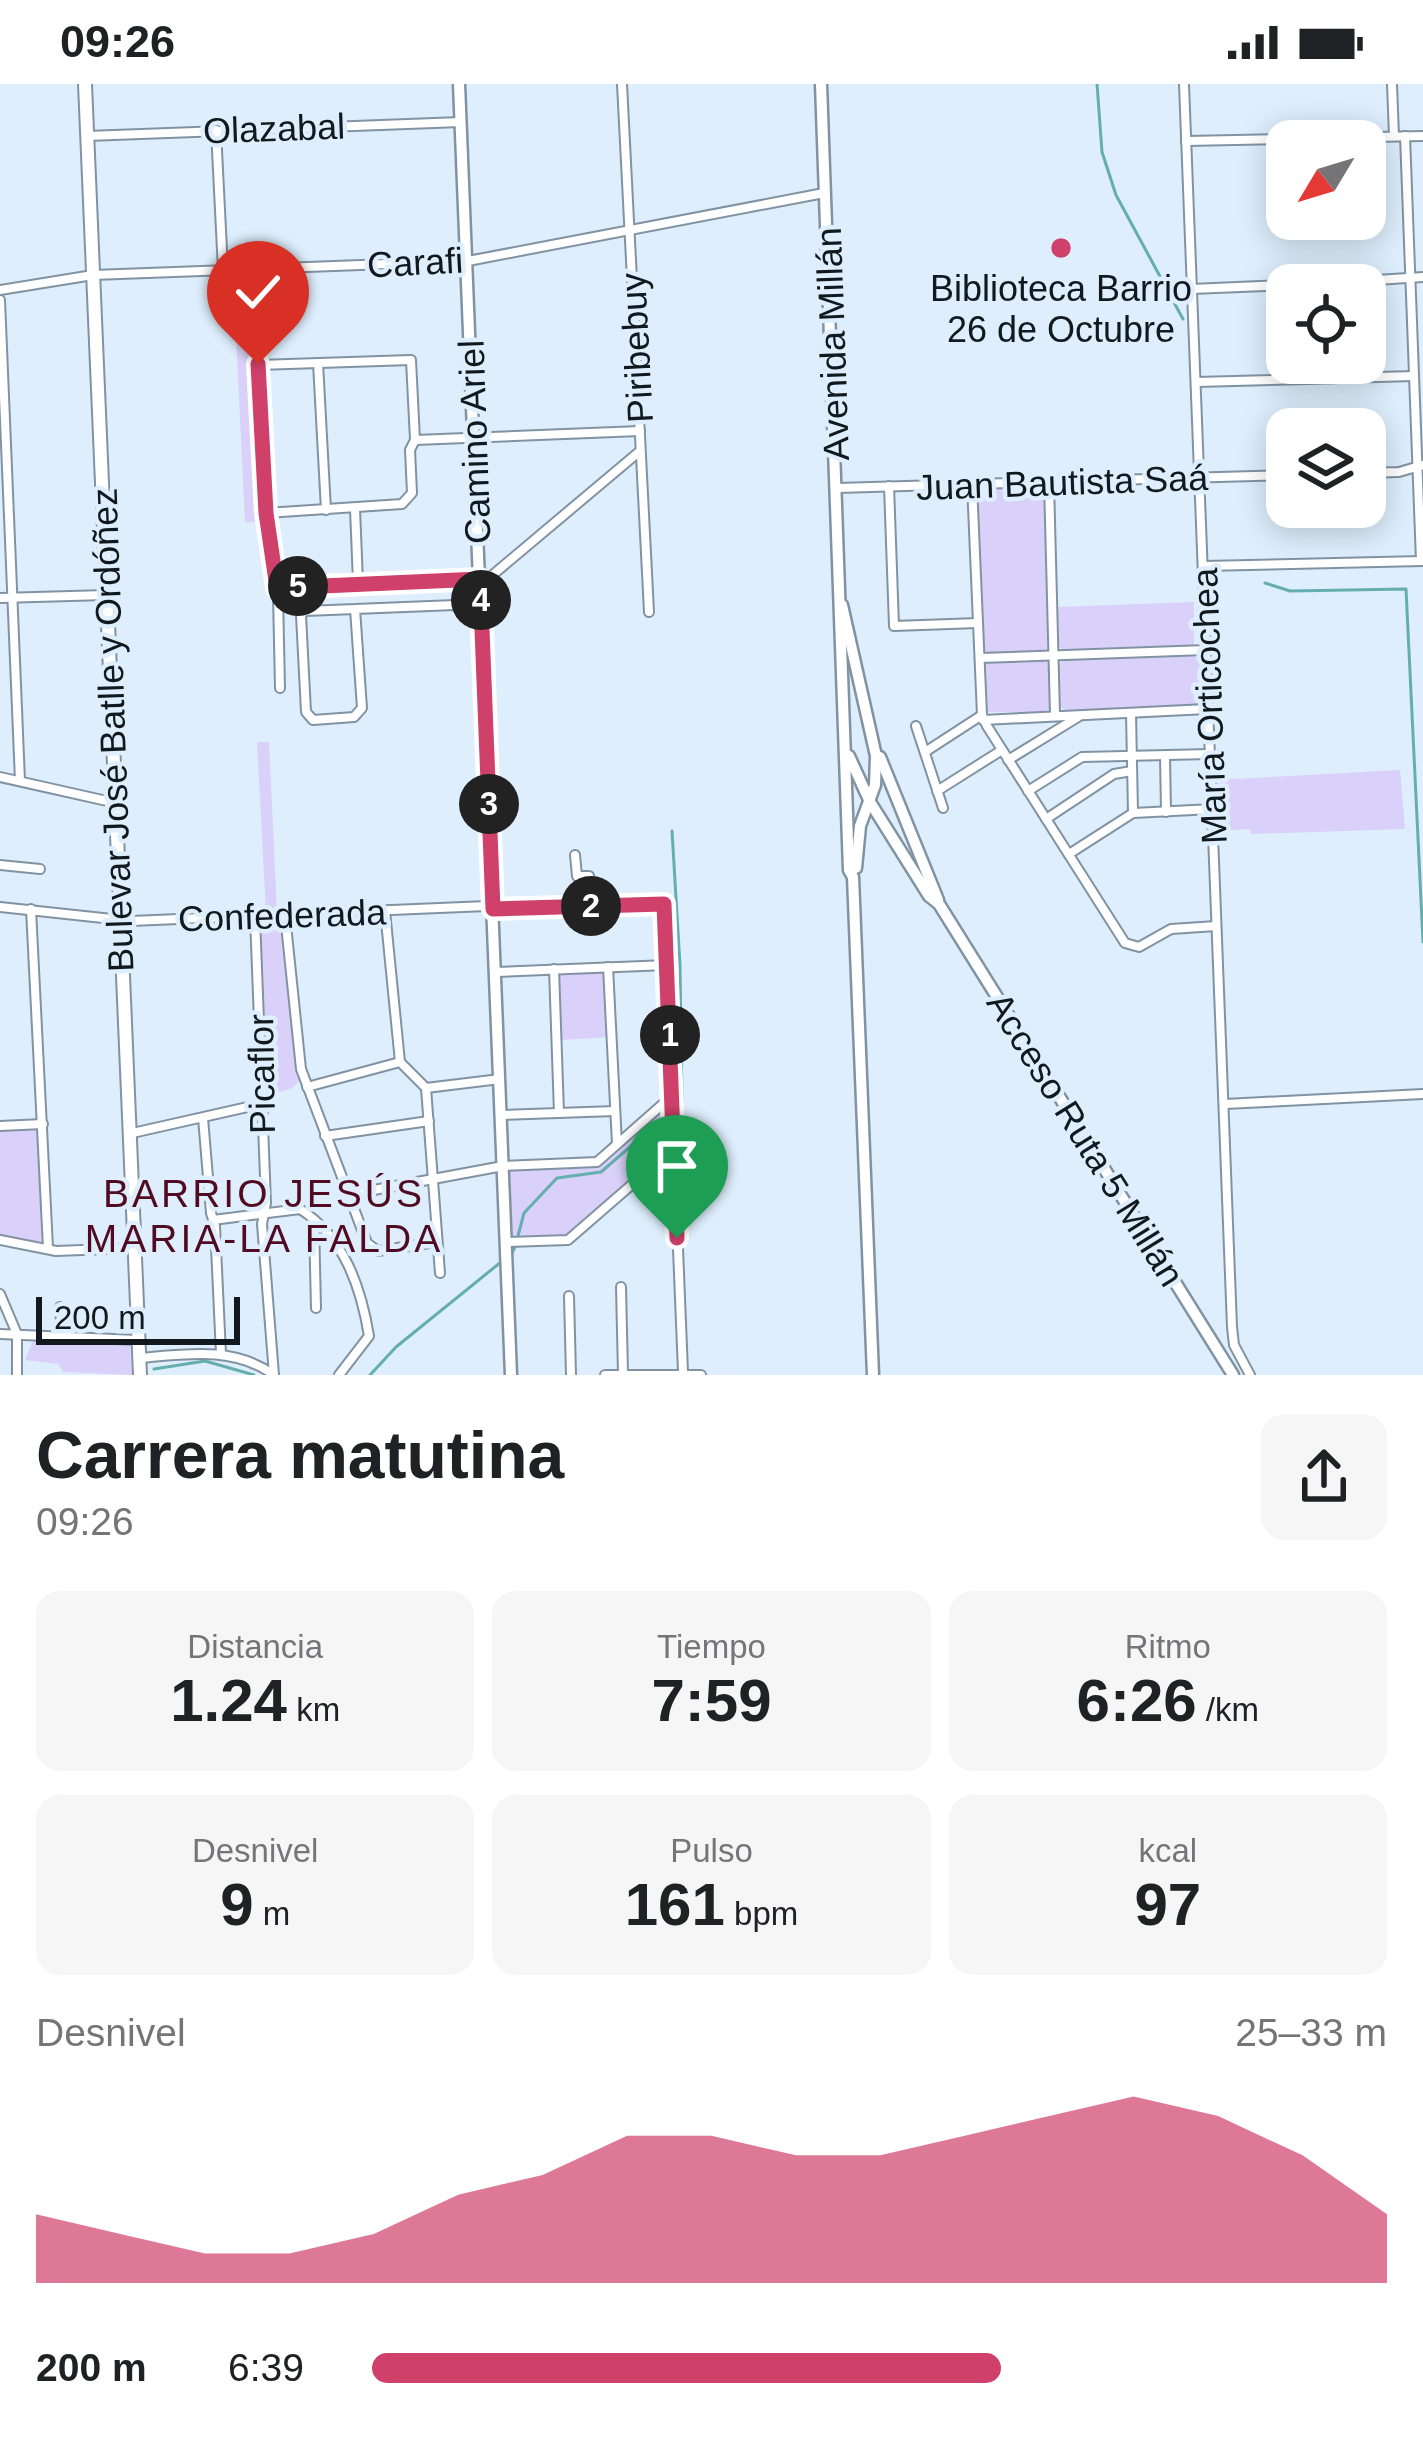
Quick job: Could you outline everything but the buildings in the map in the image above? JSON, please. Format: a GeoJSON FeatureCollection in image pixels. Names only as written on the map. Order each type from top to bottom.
{"type":"FeatureCollection","features":[{"type":"Feature","properties":{"kind":"main road","name":"Bulevar José Batlle y Ordóñez"},"geometry":{"type":"LineString","coordinates":[[85,84],[140,1375]]}},
{"type":"Feature","properties":{"kind":"street","name":"Camino Ariel"},"geometry":{"type":"LineString","coordinates":[[459,84],[511,1375]]}},
{"type":"Feature","properties":{"kind":"street","name":"Piribebuy"},"geometry":{"type":"LineString","coordinates":[[622,84],[649,611]]}},
{"type":"Feature","properties":{"kind":"street","name":"Avenida Millán"},"geometry":{"type":"LineString","coordinates":[[821,84],[842,605],[875,741],[877,771],[860,826],[853,877],[873,1375]]}},
{"type":"Feature","properties":{"kind":"street","name":"María Orticochea"},"geometry":{"type":"LineString","coordinates":[[1184,84],[1232,1328],[1234,1346],[1250,1375]]}},
{"type":"Feature","properties":{"kind":"street"},"geometry":{"type":"LineString","coordinates":[[1392,84],[1394,136]]}},
{"type":"Feature","properties":{"kind":"street","name":"Olazabal"},"geometry":{"type":"LineString","coordinates":[[87,136],[461,122]]}},
{"type":"Feature","properties":{"kind":"street"},"geometry":{"type":"LineString","coordinates":[[216,130],[224,270]]}},
{"type":"Feature","properties":{"kind":"street"},"geometry":{"type":"LineString","coordinates":[[1204,566],[1422,561],[1406,136]]}},
{"type":"Feature","properties":{"kind":"street"},"geometry":{"type":"LineString","coordinates":[[1186,141],[1423,136]]}},
{"type":"Feature","properties":{"kind":"street","name":"Carafi"},"geometry":{"type":"LineString","coordinates":[[0,290],[93,275],[468,261],[826,193]]}},
{"type":"Feature","properties":{"kind":"street"},"geometry":{"type":"LineString","coordinates":[[246,269],[258,364],[266,513],[277,588],[280,688]]}},
{"type":"Feature","properties":{"kind":"street"},"geometry":{"type":"LineString","coordinates":[[1386,281],[1423,278]]}},
{"type":"Feature","properties":{"kind":"street"},"geometry":{"type":"LineString","coordinates":[[1191,289],[1266,287]]}},
{"type":"Feature","properties":{"kind":"street"},"geometry":{"type":"LineString","coordinates":[[0,300],[20,781]]}},
{"type":"Feature","properties":{"kind":"street"},"geometry":{"type":"LineString","coordinates":[[258,364],[411,360],[416,440],[410,450],[412,493],[398,506],[266,513]]}},
{"type":"Feature","properties":{"kind":"street"},"geometry":{"type":"LineString","coordinates":[[318,363],[326,510]]}},
{"type":"Feature","properties":{"kind":"street"},"geometry":{"type":"LineString","coordinates":[[1196,382],[1414,376]]}},
{"type":"Feature","properties":{"kind":"street"},"geometry":{"type":"LineString","coordinates":[[416,440],[640,431]]}},
{"type":"Feature","properties":{"kind":"street"},"geometry":{"type":"LineString","coordinates":[[277,588],[489,578],[641,450]]}},
{"type":"Feature","properties":{"kind":"street"},"geometry":{"type":"LineString","coordinates":[[1386,470],[1420,466]]}},
{"type":"Feature","properties":{"kind":"street","name":"Juan Bautista Saá"},"geometry":{"type":"LineString","coordinates":[[837,488],[1266,475]]}},
{"type":"Feature","properties":{"kind":"street"},"geometry":{"type":"LineString","coordinates":[[1049,482],[1055,715]]}},
{"type":"Feature","properties":{"kind":"street"},"geometry":{"type":"LineString","coordinates":[[972,484],[983,717],[1001,750],[1128,946],[1139,947],[1171,929],[1216,926]]}},
{"type":"Feature","properties":{"kind":"street"},"geometry":{"type":"LineString","coordinates":[[889,486],[893,626],[978,623]]}},
{"type":"Feature","properties":{"kind":"street"},"geometry":{"type":"LineString","coordinates":[[355,509],[358,582]]}},
{"type":"Feature","properties":{"kind":"street"},"geometry":{"type":"LineString","coordinates":[[0,598],[106,595]]}},
{"type":"Feature","properties":{"kind":"street"},"geometry":{"type":"LineString","coordinates":[[355,609],[362,708],[354,717],[313,720],[307,712],[304,611],[481,604]]}},
{"type":"Feature","properties":{"kind":"street","name":"Avenida Millán"},"geometry":{"type":"LineString","coordinates":[[842,605],[849,870],[853,877]]}},
{"type":"Feature","properties":{"kind":"street"},"geometry":{"type":"LineString","coordinates":[[980,658],[1207,650]]}},
{"type":"Feature","properties":{"kind":"street"},"geometry":{"type":"LineString","coordinates":[[925,752],[983,717],[1208,709]]}},
{"type":"Feature","properties":{"kind":"street"},"geometry":{"type":"LineString","coordinates":[[1131,712],[1133,813]]}},
{"type":"Feature","properties":{"kind":"street"},"geometry":{"type":"LineString","coordinates":[[1008,760],[1082,714]]}},
{"type":"Feature","properties":{"kind":"street"},"geometry":{"type":"LineString","coordinates":[[916,726],[943,808]]}},
{"type":"Feature","properties":{"kind":"street","name":"Acceso Ruta 5 Millán"},"geometry":{"type":"LineString","coordinates":[[844,736],[854,775],[938,904]]}},
{"type":"Feature","properties":{"kind":"street","name":"Acceso Ruta 5 Millán"},"geometry":{"type":"LineString","coordinates":[[875,741],[938,904],[1233,1375]]}},
{"type":"Feature","properties":{"kind":"street"},"geometry":{"type":"LineString","coordinates":[[938,790],[1001,750]]}},
{"type":"Feature","properties":{"kind":"street"},"geometry":{"type":"LineString","coordinates":[[1028,791],[1082,757],[1210,754]]}},
{"type":"Feature","properties":{"kind":"street"},"geometry":{"type":"LineString","coordinates":[[1165,756],[1166,812]]}},
{"type":"Feature","properties":{"kind":"street"},"geometry":{"type":"LineString","coordinates":[[1046,819],[1114,774],[1132,771]]}},
{"type":"Feature","properties":{"kind":"street"},"geometry":{"type":"LineString","coordinates":[[0,777],[117,803]]}},
{"type":"Feature","properties":{"kind":"street"},"geometry":{"type":"LineString","coordinates":[[1069,854],[1133,813],[1213,809]]}},
{"type":"Feature","properties":{"kind":"street"},"geometry":{"type":"LineString","coordinates":[[575,855],[577,877],[589,876],[591,906]]}},
{"type":"Feature","properties":{"kind":"street"},"geometry":{"type":"LineString","coordinates":[[0,865],[40,868]]}},
{"type":"Feature","properties":{"kind":"street","name":"Confederada"},"geometry":{"type":"LineString","coordinates":[[0,907],[121,918],[664,904],[667,965]]}},
{"type":"Feature","properties":{"kind":"street"},"geometry":{"type":"LineString","coordinates":[[31,909],[48,1249]]}},
{"type":"Feature","properties":{"kind":"street"},"geometry":{"type":"LineString","coordinates":[[385,911],[400,1062],[426,1088],[440,1273]]}},
{"type":"Feature","properties":{"kind":"street"},"geometry":{"type":"LineString","coordinates":[[285,915],[295,1038],[307,1087],[347,1196],[372,1248],[436,1242]]}},
{"type":"Feature","properties":{"kind":"street","name":"Picaflor"},"geometry":{"type":"LineString","coordinates":[[255,916],[264,1247],[274,1375]]}},
{"type":"Feature","properties":{"kind":"street"},"geometry":{"type":"LineString","coordinates":[[496,972],[667,965],[682,1372]]}},
{"type":"Feature","properties":{"kind":"street"},"geometry":{"type":"LineString","coordinates":[[608,967],[617,1144]]}},
{"type":"Feature","properties":{"kind":"street"},"geometry":{"type":"LineString","coordinates":[[554,969],[560,1113]]}},
{"type":"Feature","properties":{"kind":"street"},"geometry":{"type":"LineString","coordinates":[[307,1087],[400,1062]]}},
{"type":"Feature","properties":{"kind":"street"},"geometry":{"type":"LineString","coordinates":[[426,1088],[500,1079]]}},
{"type":"Feature","properties":{"kind":"street"},"geometry":{"type":"LineString","coordinates":[[347,1196],[503,1166],[593,1163],[673,1094]]}},
{"type":"Feature","properties":{"kind":"street"},"geometry":{"type":"LineString","coordinates":[[1225,1104],[1423,1094]]}},
{"type":"Feature","properties":{"kind":"street"},"geometry":{"type":"LineString","coordinates":[[128,1135],[261,1104]]}},
{"type":"Feature","properties":{"kind":"street"},"geometry":{"type":"LineString","coordinates":[[501,1115],[615,1112]]}},
{"type":"Feature","properties":{"kind":"street"},"geometry":{"type":"LineString","coordinates":[[203,1118],[220,1354]]}},
{"type":"Feature","properties":{"kind":"street"},"geometry":{"type":"LineString","coordinates":[[325,1136],[429,1121]]}},
{"type":"Feature","properties":{"kind":"street"},"geometry":{"type":"LineString","coordinates":[[0,1126],[43,1124]]}},
{"type":"Feature","properties":{"kind":"street"},"geometry":{"type":"LineString","coordinates":[[506,1242],[568,1240],[674,1148]]}},
{"type":"Feature","properties":{"kind":"street"},"geometry":{"type":"LineString","coordinates":[[213,1220],[300,1209],[351,1266],[363,1296],[368,1336],[339,1375]]}},
{"type":"Feature","properties":{"kind":"street"},"geometry":{"type":"LineString","coordinates":[[314,1221],[316,1308]]}},
{"type":"Feature","properties":{"kind":"street"},"geometry":{"type":"LineString","coordinates":[[0,1240],[48,1249],[134,1248]]}},
{"type":"Feature","properties":{"kind":"street"},"geometry":{"type":"LineString","coordinates":[[621,1288],[623,1374]]}},
{"type":"Feature","properties":{"kind":"street"},"geometry":{"type":"LineString","coordinates":[[0,1294],[17,1334],[17,1375]]}},
{"type":"Feature","properties":{"kind":"street"},"geometry":{"type":"LineString","coordinates":[[568,1296],[571,1375]]}},
{"type":"Feature","properties":{"kind":"street"},"geometry":{"type":"LineString","coordinates":[[60,1307],[62,1335]]}},
{"type":"Feature","properties":{"kind":"street"},"geometry":{"type":"LineString","coordinates":[[0,1334],[138,1340]]}},
{"type":"Feature","properties":{"kind":"street"},"geometry":{"type":"LineString","coordinates":[[139,1358],[220,1354],[274,1375]]}},
{"type":"Feature","properties":{"kind":"street"},"geometry":{"type":"LineString","coordinates":[[605,1375],[701,1375]]}},
{"type":"Feature","properties":{"kind":"shaded area"},"geometry":{"type":"Polygon","coordinates":[[[244,274],[254,337],[263,522],[245,522],[236,335],[241,335],[239,275],[244,274]]]}},
{"type":"Feature","properties":{"kind":"shaded area"},"geometry":{"type":"Polygon","coordinates":[[[1041,486],[1045,490],[1050,649],[989,655],[983,648],[978,492],[984,487],[1041,486]]]}},
{"type":"Feature","properties":{"kind":"shaded area"},"geometry":{"type":"Polygon","coordinates":[[[1194,602],[1194,645],[1063,651],[1058,645],[1057,607],[1194,602]]]}},
{"type":"Feature","properties":{"kind":"shaded area"},"geometry":{"type":"Polygon","coordinates":[[[1191,655],[1202,660],[1204,700],[1198,706],[1067,712],[1059,705],[1058,666],[1063,660],[1191,655]]]}},
{"type":"Feature","properties":{"kind":"shaded area"},"geometry":{"type":"Polygon","coordinates":[[[1047,660],[1051,708],[1042,713],[987,712],[983,668],[988,662],[1047,660]]]}},
{"type":"Feature","properties":{"kind":"shaded area"},"geometry":{"type":"Polygon","coordinates":[[[257,742],[269,742],[277,913],[266,913],[257,742]]]}},
{"type":"Feature","properties":{"kind":"shaded area"},"geometry":{"type":"Polygon","coordinates":[[[1400,770],[1405,829],[1217,831],[1215,780],[1400,770]]]}},
{"type":"Feature","properties":{"kind":"shaded area"},"geometry":{"type":"Polygon","coordinates":[[[266,920],[278,924],[286,937],[300,1080],[292,1088],[267,1096],[259,928],[266,920]]]}},
{"type":"Feature","properties":{"kind":"shaded area"},"geometry":{"type":"Polygon","coordinates":[[[604,971],[609,1037],[560,1040],[557,975],[604,971]]]}},
{"type":"Feature","properties":{"kind":"shaded area"},"geometry":{"type":"Polygon","coordinates":[[[662,1107],[668,1110],[668,1145],[569,1236],[511,1236],[509,1170],[598,1165],[662,1107]]]}},
{"type":"Feature","properties":{"kind":"shaded area"},"geometry":{"type":"Polygon","coordinates":[[[0,1129],[39,1129],[42,1244],[0,1238],[0,1129]]]}},
{"type":"Feature","properties":{"kind":"shaded area"},"geometry":{"type":"Polygon","coordinates":[[[33,1341],[130,1344],[132,1375],[63,1372],[58,1364],[25,1360],[33,1341]]]}},
{"type":"Feature","properties":{"kind":"waterway"},"geometry":{"type":"LineString","coordinates":[[1097,84],[1102,152],[1116,195],[1183,319]]}},
{"type":"Feature","properties":{"kind":"waterway"},"geometry":{"type":"LineString","coordinates":[[1265,583],[1290,591],[1406,589],[1423,942]]}},
{"type":"Feature","properties":{"kind":"waterway"},"geometry":{"type":"LineString","coordinates":[[672,831],[680,965],[682,1102],[678,1105]]}},
{"type":"Feature","properties":{"kind":"waterway"},"geometry":{"type":"LineString","coordinates":[[518,1236],[524,1213],[557,1178],[601,1172],[668,1114]]}},
{"type":"Feature","properties":{"kind":"waterway"},"geometry":{"type":"LineString","coordinates":[[512,1253],[515,1247]]}},
{"type":"Feature","properties":{"kind":"waterway"},"geometry":{"type":"LineString","coordinates":[[370,1375],[396,1347],[501,1262]]}},
{"type":"Feature","properties":{"kind":"waterway"},"geometry":{"type":"LineString","coordinates":[[154,1369],[205,1361],[254,1375]]}},
{"type":"Feature","properties":{"kind":"place","name":"Biblioteca Barrio 26 de Octubre"},"geometry":{"type":"Point","coordinates":[1061,248]}},
{"type":"Feature","properties":{"kind":"district","name":"BARRIO JESÚS MARIA-LA FALDA"},"geometry":{"type":"Point","coordinates":[264,1216]}},
{"type":"Feature","properties":{"kind":"route"},"geometry":{"type":"LineString","coordinates":[[258,364],[266,513],[277,588],[480,579],[493,909],[664,904],[677,1238]]}}]}
